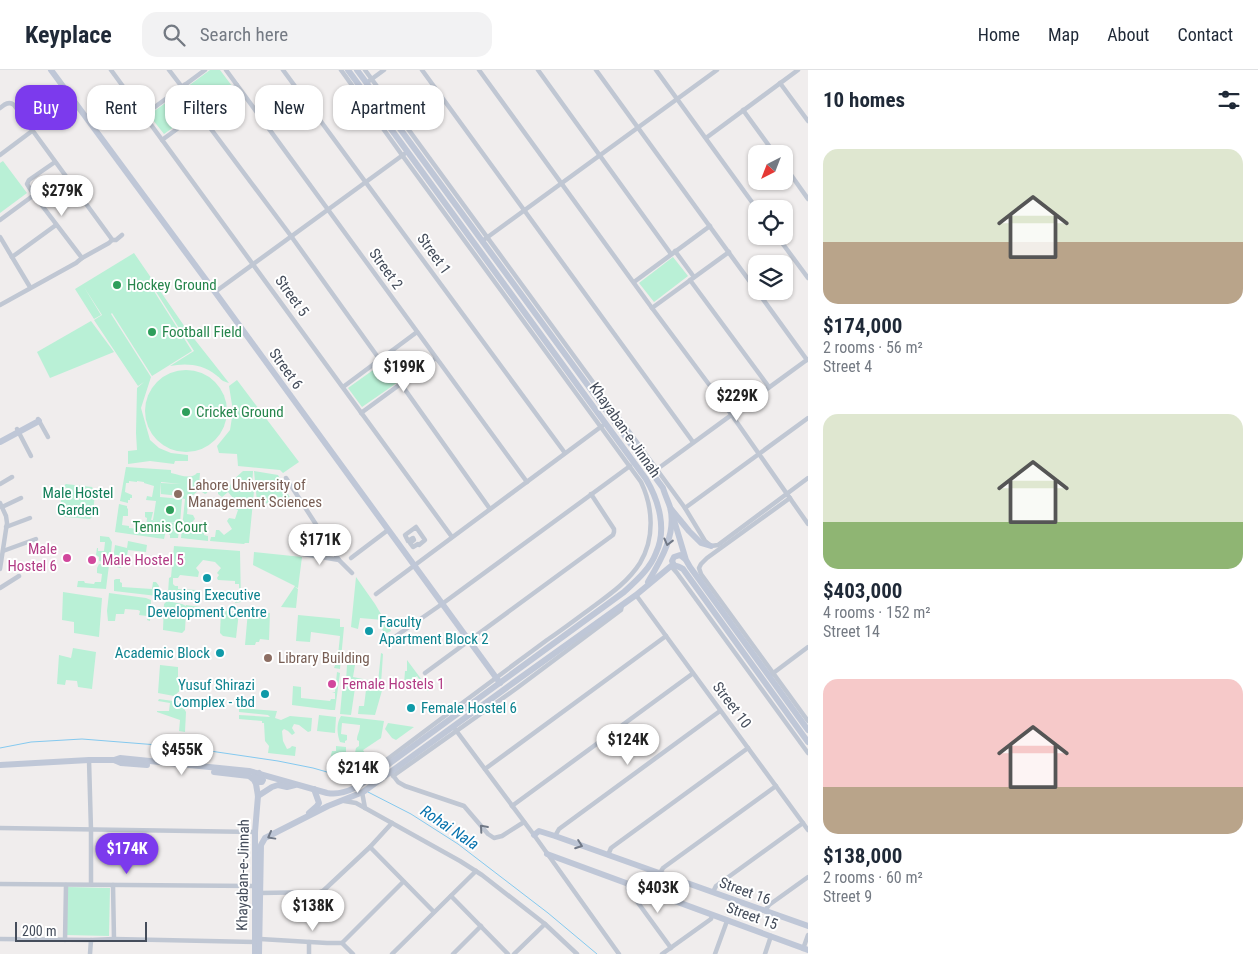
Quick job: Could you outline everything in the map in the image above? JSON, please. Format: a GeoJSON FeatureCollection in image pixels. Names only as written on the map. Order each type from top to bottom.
{"type":"FeatureCollection","features":[{"type":"Feature","properties":{"kind":"main road","name":"Street 6"},"geometry":{"type":"LineString","coordinates":[[51,70],[498,680]]}},
{"type":"Feature","properties":{"kind":"main road","name":"Khayaban-e-Jinnah"},"geometry":{"type":"LineString","coordinates":[[255,954],[260,892],[261,845],[263,840],[328,806],[371,787],[498,680],[615,594],[634,583],[647,569],[656,554],[660,542],[661,521],[654,495],[405,154],[348,70]]}},
{"type":"Feature","properties":{"kind":"main road","name":"Khayaban-e-Jinnah"},"geometry":{"type":"LineString","coordinates":[[356,70],[369,81],[663,488],[671,509],[672,524],[666,548],[647,585]]}},
{"type":"Feature","properties":{"kind":"main road"},"geometry":{"type":"LineString","coordinates":[[0,441],[39,420]]}},
{"type":"Feature","properties":{"kind":"main road"},"geometry":{"type":"LineString","coordinates":[[671,509],[701,543],[710,546]]}},
{"type":"Feature","properties":{"kind":"main road"},"geometry":{"type":"LineString","coordinates":[[671,509],[686,560],[690,567],[771,674],[808,730]]}},
{"type":"Feature","properties":{"kind":"main road","name":"Khayaban-e-Jinnah"},"geometry":{"type":"LineString","coordinates":[[296,785],[338,794],[347,792],[390,772],[515,686],[636,595],[673,566],[672,561],[674,557],[680,556],[686,560]]}},
{"type":"Feature","properties":{"kind":"main road"},"geometry":{"type":"LineString","coordinates":[[673,566],[679,566],[682,569],[808,742]]}},
{"type":"Feature","properties":{"kind":"main road"},"geometry":{"type":"LineString","coordinates":[[0,765],[114,760],[120,758],[249,771],[296,785]]}},
{"type":"Feature","properties":{"kind":"main road"},"geometry":{"type":"LineString","coordinates":[[114,760],[121,763],[249,776],[254,777],[261,783],[264,780],[259,773]]}},
{"type":"Feature","properties":{"kind":"main road"},"geometry":{"type":"LineString","coordinates":[[249,776],[255,782],[258,796],[272,786],[287,787],[296,785]]}},
{"type":"Feature","properties":{"kind":"main road"},"geometry":{"type":"LineString","coordinates":[[302,819],[318,805],[319,800],[314,789]]}},
{"type":"Feature","properties":{"kind":"main road","name":"Khayaban-e-Jinnah"},"geometry":{"type":"LineString","coordinates":[[258,796],[254,886],[257,941],[260,954]]}},
{"type":"Feature","properties":{"kind":"main road","name":"Street 16"},"geometry":{"type":"LineString","coordinates":[[534,835],[539,831],[555,836],[808,926]]}},
{"type":"Feature","properties":{"kind":"main road","name":"Street 15"},"geometry":{"type":"LineString","coordinates":[[547,854],[806,949]]}},
{"type":"Feature","properties":{"kind":"street","name":"Street 5"},"geometry":{"type":"LineString","coordinates":[[111,70],[122,85]]}},
{"type":"Feature","properties":{"kind":"street"},"geometry":{"type":"LineString","coordinates":[[169,70],[182,85]]}},
{"type":"Feature","properties":{"kind":"street"},"geometry":{"type":"LineString","coordinates":[[184,85],[205,70]]}},
{"type":"Feature","properties":{"kind":"street","name":"Street 2"},"geometry":{"type":"LineString","coordinates":[[226,70],[236,85]]}},
{"type":"Feature","properties":{"kind":"street","name":"Street 1"},"geometry":{"type":"LineString","coordinates":[[283,70],[565,453]]}},
{"type":"Feature","properties":{"kind":"street"},"geometry":{"type":"LineString","coordinates":[[215,292],[405,154],[341,70]]}},
{"type":"Feature","properties":{"kind":"street"},"geometry":{"type":"LineString","coordinates":[[365,70],[369,81],[384,70]]}},
{"type":"Feature","properties":{"kind":"street"},"geometry":{"type":"LineString","coordinates":[[422,70],[693,442]]}},
{"type":"Feature","properties":{"kind":"street"},"geometry":{"type":"LineString","coordinates":[[479,70],[760,454],[808,524]]}},
{"type":"Feature","properties":{"kind":"street"},"geometry":{"type":"LineString","coordinates":[[538,70],[692,278],[769,387]]}},
{"type":"Feature","properties":{"kind":"street"},"geometry":{"type":"LineString","coordinates":[[596,70],[748,278]]}},
{"type":"Feature","properties":{"kind":"street"},"geometry":{"type":"LineString","coordinates":[[656,70],[751,200]]}},
{"type":"Feature","properties":{"kind":"street"},"geometry":{"type":"LineString","coordinates":[[706,138],[798,70]]}},
{"type":"Feature","properties":{"kind":"street"},"geometry":{"type":"LineString","coordinates":[[715,71],[484,240],[656,470],[710,546],[718,545],[789,496]]}},
{"type":"Feature","properties":{"kind":"street"},"geometry":{"type":"LineString","coordinates":[[780,83],[808,122]]}},
{"type":"Feature","properties":{"kind":"street","name":"Street 2"},"geometry":{"type":"LineString","coordinates":[[245,97],[527,482]]}},
{"type":"Feature","properties":{"kind":"street"},"geometry":{"type":"LineString","coordinates":[[0,108],[9,102],[14,105],[112,240]]}},
{"type":"Feature","properties":{"kind":"street"},"geometry":{"type":"LineString","coordinates":[[743,110],[768,145]]}},
{"type":"Feature","properties":{"kind":"street","name":"Street 5"},"geometry":{"type":"LineString","coordinates":[[155,130],[452,537]]}},
{"type":"Feature","properties":{"kind":"street"},"geometry":{"type":"LineString","coordinates":[[162,140],[176,130]]}},
{"type":"Feature","properties":{"kind":"street"},"geometry":{"type":"LineString","coordinates":[[214,130],[380,360]]}},
{"type":"Feature","properties":{"kind":"street"},"geometry":{"type":"LineString","coordinates":[[0,155],[32,131]]}},
{"type":"Feature","properties":{"kind":"street"},"geometry":{"type":"LineString","coordinates":[[55,162],[29,180],[27,184],[82,258]]}},
{"type":"Feature","properties":{"kind":"street"},"geometry":{"type":"LineString","coordinates":[[793,178],[808,199]]}},
{"type":"Feature","properties":{"kind":"street"},"geometry":{"type":"LineString","coordinates":[[0,220],[34,195]]}},
{"type":"Feature","properties":{"kind":"street"},"geometry":{"type":"LineString","coordinates":[[12,257],[56,225]]}},
{"type":"Feature","properties":{"kind":"street"},"geometry":{"type":"LineString","coordinates":[[634,282],[710,226]]}},
{"type":"Feature","properties":{"kind":"street"},"geometry":{"type":"LineString","coordinates":[[0,305],[122,235]]}},
{"type":"Feature","properties":{"kind":"street"},"geometry":{"type":"LineString","coordinates":[[0,237],[30,287]]}},
{"type":"Feature","properties":{"kind":"street"},"geometry":{"type":"LineString","coordinates":[[784,245],[808,278]]}},
{"type":"Feature","properties":{"kind":"street"},"geometry":{"type":"LineString","coordinates":[[652,308],[729,252]]}},
{"type":"Feature","properties":{"kind":"street"},"geometry":{"type":"LineString","coordinates":[[656,470],[808,359],[764,300]]}},
{"type":"Feature","properties":{"kind":"street"},"geometry":{"type":"LineString","coordinates":[[343,387],[417,332]]}},
{"type":"Feature","properties":{"kind":"street"},"geometry":{"type":"LineString","coordinates":[[361,413],[436,358]]}},
{"type":"Feature","properties":{"kind":"street"},"geometry":{"type":"LineString","coordinates":[[401,384],[490,509]]}},
{"type":"Feature","properties":{"kind":"street"},"geometry":{"type":"LineString","coordinates":[[684,508],[808,418]]}},
{"type":"Feature","properties":{"kind":"street"},"geometry":{"type":"LineString","coordinates":[[39,420],[48,437]]}},
{"type":"Feature","properties":{"kind":"street"},"geometry":{"type":"LineString","coordinates":[[376,594],[603,425],[630,466],[644,480],[651,515],[648,545],[642,561],[615,594]]}},
{"type":"Feature","properties":{"kind":"street"},"geometry":{"type":"LineString","coordinates":[[18,431],[31,456]]}},
{"type":"Feature","properties":{"kind":"street"},"geometry":{"type":"LineString","coordinates":[[396,636],[630,466]]}},
{"type":"Feature","properties":{"kind":"street"},"geometry":{"type":"LineString","coordinates":[[0,484],[12,478]]}},
{"type":"Feature","properties":{"kind":"street"},"geometry":{"type":"LineString","coordinates":[[286,478],[339,560],[352,573]]}},
{"type":"Feature","properties":{"kind":"street"},"geometry":{"type":"LineString","coordinates":[[808,478],[789,496],[714,553],[699,568],[701,574],[771,674],[808,720]]}},
{"type":"Feature","properties":{"kind":"street"},"geometry":{"type":"LineString","coordinates":[[425,672],[613,535],[614,529],[591,494]]}},
{"type":"Feature","properties":{"kind":"street"},"geometry":{"type":"LineString","coordinates":[[0,569],[6,529],[6,520],[1,505],[21,498]]}},
{"type":"Feature","properties":{"kind":"street"},"geometry":{"type":"LineString","coordinates":[[0,534],[3,530],[30,518]]}},
{"type":"Feature","properties":{"kind":"street"},"geometry":{"type":"LineString","coordinates":[[416,527],[425,540],[413,547],[410,543],[414,540],[412,538],[408,541],[405,535],[416,527]]}},
{"type":"Feature","properties":{"kind":"street"},"geometry":{"type":"LineString","coordinates":[[351,558],[388,530]]}},
{"type":"Feature","properties":{"kind":"street"},"geometry":{"type":"LineString","coordinates":[[3,551],[36,539]]}},
{"type":"Feature","properties":{"kind":"street"},"geometry":{"type":"LineString","coordinates":[[303,554],[339,560]]}},
{"type":"Feature","properties":{"kind":"street"},"geometry":{"type":"LineString","coordinates":[[673,566],[808,752]]}},
{"type":"Feature","properties":{"kind":"street"},"geometry":{"type":"LineString","coordinates":[[0,588],[19,576]]}},
{"type":"Feature","properties":{"kind":"street","name":"Street 10"},"geometry":{"type":"LineString","coordinates":[[636,595],[808,830]]}},
{"type":"Feature","properties":{"kind":"street"},"geometry":{"type":"LineString","coordinates":[[484,769],[666,636]]}},
{"type":"Feature","properties":{"kind":"street"},"geometry":{"type":"LineString","coordinates":[[771,674],[808,647]]}},
{"type":"Feature","properties":{"kind":"street"},"geometry":{"type":"LineString","coordinates":[[512,806],[692,674]]}},
{"type":"Feature","properties":{"kind":"street"},"geometry":{"type":"LineString","coordinates":[[555,836],[559,829],[720,711]]}},
{"type":"Feature","properties":{"kind":"street"},"geometry":{"type":"LineString","coordinates":[[455,729],[534,835],[618,954]]}},
{"type":"Feature","properties":{"kind":"street"},"geometry":{"type":"LineString","coordinates":[[608,855],[611,848],[748,748]]}},
{"type":"Feature","properties":{"kind":"street"},"geometry":{"type":"LineString","coordinates":[[89,760],[91,884]]}},
{"type":"Feature","properties":{"kind":"street"},"geometry":{"type":"LineString","coordinates":[[390,772],[398,782],[405,786],[464,806],[488,834],[494,838],[502,836],[524,822]]}},
{"type":"Feature","properties":{"kind":"street"},"geometry":{"type":"LineString","coordinates":[[660,874],[662,868],[776,786]]}},
{"type":"Feature","properties":{"kind":"street"},"geometry":{"type":"LineString","coordinates":[[362,792],[366,808]]}},
{"type":"Feature","properties":{"kind":"street"},"geometry":{"type":"LineString","coordinates":[[344,800],[366,808],[460,861],[545,924],[577,954]]}},
{"type":"Feature","properties":{"kind":"street"},"geometry":{"type":"LineString","coordinates":[[260,892],[323,891],[370,847],[392,823]]}},
{"type":"Feature","properties":{"kind":"street"},"geometry":{"type":"LineString","coordinates":[[713,892],[716,886],[803,823]]}},
{"type":"Feature","properties":{"kind":"street"},"geometry":{"type":"LineString","coordinates":[[0,828],[255,832]]}},
{"type":"Feature","properties":{"kind":"street"},"geometry":{"type":"LineString","coordinates":[[370,847],[434,912]]}},
{"type":"Feature","properties":{"kind":"street"},"geometry":{"type":"LineString","coordinates":[[392,954],[476,872]]}},
{"type":"Feature","properties":{"kind":"street"},"geometry":{"type":"LineString","coordinates":[[765,911],[769,905],[808,877]]}},
{"type":"Feature","properties":{"kind":"street"},"geometry":{"type":"LineString","coordinates":[[0,939],[342,942],[404,882]]}},
{"type":"Feature","properties":{"kind":"street"},"geometry":{"type":"LineString","coordinates":[[0,884],[254,886]]}},
{"type":"Feature","properties":{"kind":"street"},"geometry":{"type":"LineString","coordinates":[[628,884],[628,889],[671,948]]}},
{"type":"Feature","properties":{"kind":"street"},"geometry":{"type":"LineString","coordinates":[[65,940],[66,885]]}},
{"type":"Feature","properties":{"kind":"street"},"geometry":{"type":"LineString","coordinates":[[113,885],[114,939]]}},
{"type":"Feature","properties":{"kind":"street"},"geometry":{"type":"LineString","coordinates":[[450,896],[508,954]]}},
{"type":"Feature","properties":{"kind":"street"},"geometry":{"type":"LineString","coordinates":[[662,954],[711,919],[712,915]]}},
{"type":"Feature","properties":{"kind":"street"},"geometry":{"type":"LineString","coordinates":[[715,954],[727,921]]}},
{"type":"Feature","properties":{"kind":"street"},"geometry":{"type":"LineString","coordinates":[[514,954],[545,924]]}},
{"type":"Feature","properties":{"kind":"street"},"geometry":{"type":"LineString","coordinates":[[453,954],[481,926]]}},
{"type":"Feature","properties":{"kind":"street"},"geometry":{"type":"LineString","coordinates":[[806,949],[808,935]]}},
{"type":"Feature","properties":{"kind":"street"},"geometry":{"type":"LineString","coordinates":[[765,954],[771,936]]}},
{"type":"Feature","properties":{"kind":"street"},"geometry":{"type":"LineString","coordinates":[[90,940],[90,954]]}},
{"type":"Feature","properties":{"kind":"street"},"geometry":{"type":"LineString","coordinates":[[309,942],[309,954]]}},
{"type":"Feature","properties":{"kind":"street"},"geometry":{"type":"LineString","coordinates":[[342,942],[353,954]]}},
{"type":"Feature","properties":{"kind":"green space"},"geometry":{"type":"Polygon","coordinates":[[[210,70],[220,70],[231,85],[190,85],[210,70]]]}},
{"type":"Feature","properties":{"kind":"green space"},"geometry":{"type":"Polygon","coordinates":[[[165,103],[165,130],[170,130],[164,134],[155,123],[155,111],[165,103]]]}},
{"type":"Feature","properties":{"kind":"green space"},"geometry":{"type":"Polygon","coordinates":[[[3,161],[27,193],[0,213],[0,163],[3,161]]]}},
{"type":"Feature","properties":{"kind":"green space"},"geometry":{"type":"Polygon","coordinates":[[[134,253],[187,330],[184,336],[153,287],[192,351],[152,376],[111,314],[151,377],[141,408],[150,440],[159,448],[171,453],[188,455],[188,461],[175,461],[174,464],[150,461],[128,464],[128,451],[137,450],[137,388],[144,382],[138,386],[94,320],[102,315],[84,287],[101,315],[94,319],[75,289],[134,253]]]}},
{"type":"Feature","properties":{"kind":"green space"},"geometry":{"type":"Polygon","coordinates":[[[673,257],[688,276],[654,302],[639,283],[673,257]]]}},
{"type":"Feature","properties":{"kind":"green space"},"geometry":{"type":"Polygon","coordinates":[[[91,321],[114,352],[50,378],[37,352],[91,321]]]}},
{"type":"Feature","properties":{"kind":"green space"},"geometry":{"type":"Polygon","coordinates":[[[188,331],[229,383],[211,371],[200,367],[188,365],[170,366],[194,351],[185,337],[188,331]]]}},
{"type":"Feature","properties":{"kind":"green space"},"geometry":{"type":"Polygon","coordinates":[[[390,358],[411,373],[362,407],[348,388],[390,358]]]}},
{"type":"Feature","properties":{"kind":"green space","name":"Cricket Ground"},"geometry":{"type":"Polygon","coordinates":[[[186,370],[202,373],[215,382],[224,395],[227,411],[224,427],[215,440],[202,449],[186,452],[170,449],[157,440],[148,427],[145,411],[148,395],[157,382],[170,373],[186,370]]]}},
{"type":"Feature","properties":{"kind":"green space"},"geometry":{"type":"Polygon","coordinates":[[[237,380],[299,462],[283,473],[280,470],[238,466],[237,454],[219,453],[217,446],[230,430],[233,411],[229,386],[237,380]]]}},
{"type":"Feature","properties":{"kind":"green space"},"geometry":{"type":"Polygon","coordinates":[[[126,467],[171,470],[171,473],[185,476],[200,473],[199,485],[209,486],[207,493],[205,494],[199,490],[192,496],[197,502],[195,505],[188,504],[187,514],[193,515],[195,519],[189,525],[196,532],[201,527],[205,529],[204,535],[208,536],[208,541],[181,538],[185,499],[180,498],[180,496],[161,494],[161,483],[181,484],[161,482],[160,497],[182,499],[180,523],[168,522],[180,524],[178,538],[170,538],[166,530],[164,539],[115,532],[119,504],[127,506],[128,509],[128,516],[123,516],[122,525],[129,526],[129,528],[146,528],[147,518],[145,517],[145,512],[153,512],[151,520],[158,521],[153,520],[156,501],[146,500],[147,496],[152,497],[154,486],[144,482],[129,481],[129,483],[126,483],[125,492],[132,495],[132,498],[128,500],[128,503],[120,501],[126,467]]]}},
{"type":"Feature","properties":{"kind":"green space"},"geometry":{"type":"Polygon","coordinates":[[[243,471],[253,471],[252,483],[254,491],[249,543],[210,541],[211,537],[215,537],[216,530],[219,530],[224,535],[232,529],[227,521],[229,518],[235,519],[238,510],[233,508],[232,503],[230,504],[234,499],[228,492],[222,497],[218,494],[218,485],[230,486],[232,481],[243,471]]]}},
{"type":"Feature","properties":{"kind":"green space"},"geometry":{"type":"Polygon","coordinates":[[[254,471],[278,475],[295,507],[257,502],[254,471]]]}},
{"type":"Feature","properties":{"kind":"green space","name":"Male Hostel Garden"},"geometry":{"type":"Polygon","coordinates":[[[66,484],[92,487],[95,491],[93,516],[90,519],[65,517],[60,513],[62,487],[66,484]]]}},
{"type":"Feature","properties":{"kind":"green space"},"geometry":{"type":"Polygon","coordinates":[[[100,536],[109,537],[112,542],[110,563],[99,561],[99,557],[96,555],[97,548],[98,551],[104,551],[105,542],[100,542],[100,536]]]}},
{"type":"Feature","properties":{"kind":"green space"},"geometry":{"type":"Polygon","coordinates":[[[128,541],[147,545],[146,552],[128,550],[126,561],[122,560],[121,568],[112,566],[115,545],[127,548],[128,541]]]}},
{"type":"Feature","properties":{"kind":"green space"},"geometry":{"type":"Polygon","coordinates":[[[174,546],[240,551],[241,602],[235,603],[239,584],[235,584],[235,581],[218,580],[219,575],[217,573],[221,568],[215,562],[203,560],[196,568],[199,572],[198,577],[180,575],[178,578],[173,578],[173,584],[178,586],[178,589],[197,590],[197,592],[201,593],[201,597],[168,593],[174,546]]]}},
{"type":"Feature","properties":{"kind":"green space"},"geometry":{"type":"Polygon","coordinates":[[[254,552],[302,557],[298,588],[295,587],[298,589],[296,608],[281,607],[295,586],[253,565],[254,552]]]}},
{"type":"Feature","properties":{"kind":"green space"},"geometry":{"type":"Polygon","coordinates":[[[99,564],[109,565],[106,589],[77,587],[78,581],[94,584],[95,582],[101,582],[102,574],[97,573],[99,564]]]}},
{"type":"Feature","properties":{"kind":"green space"},"geometry":{"type":"Polygon","coordinates":[[[356,577],[391,631],[384,632],[382,629],[383,620],[360,618],[358,629],[351,627],[356,577]]]}},
{"type":"Feature","properties":{"kind":"green space"},"geometry":{"type":"Polygon","coordinates":[[[120,579],[122,587],[152,589],[153,582],[156,582],[159,586],[157,596],[114,591],[114,580],[120,579]]]}},
{"type":"Feature","properties":{"kind":"green space"},"geometry":{"type":"Polygon","coordinates":[[[63,592],[102,598],[99,637],[74,633],[74,622],[62,620],[63,592]]]}},
{"type":"Feature","properties":{"kind":"green space"},"geometry":{"type":"Polygon","coordinates":[[[109,593],[151,600],[150,621],[147,620],[147,616],[139,615],[140,611],[138,610],[125,609],[124,614],[116,614],[115,621],[108,621],[109,593]]]}},
{"type":"Feature","properties":{"kind":"green space"},"geometry":{"type":"Polygon","coordinates":[[[167,601],[186,606],[201,607],[200,619],[196,619],[196,615],[186,613],[185,630],[182,633],[163,630],[164,604],[167,601]]]}},
{"type":"Feature","properties":{"kind":"green space"},"geometry":{"type":"Polygon","coordinates":[[[221,610],[239,612],[236,638],[223,636],[220,633],[221,610]]]}},
{"type":"Feature","properties":{"kind":"green space"},"geometry":{"type":"Polygon","coordinates":[[[248,611],[270,613],[269,640],[260,639],[255,645],[245,645],[248,611]]]}},
{"type":"Feature","properties":{"kind":"green space"},"geometry":{"type":"Polygon","coordinates":[[[298,615],[340,619],[340,627],[344,627],[340,669],[334,668],[337,665],[340,636],[311,632],[310,642],[296,641],[298,615]]]}},
{"type":"Feature","properties":{"kind":"green space"},"geometry":{"type":"Polygon","coordinates":[[[73,648],[96,652],[92,689],[78,687],[77,681],[66,680],[65,685],[57,684],[59,655],[71,658],[73,648]]]}},
{"type":"Feature","properties":{"kind":"green space"},"geometry":{"type":"Polygon","coordinates":[[[381,653],[383,654],[381,684],[383,687],[375,715],[358,714],[359,706],[364,706],[366,690],[355,688],[351,715],[340,714],[343,682],[346,681],[347,665],[355,665],[353,677],[378,682],[381,653]]]}},
{"type":"Feature","properties":{"kind":"green space"},"geometry":{"type":"Polygon","coordinates":[[[407,660],[430,691],[417,689],[423,685],[417,676],[411,680],[416,688],[390,685],[390,683],[404,684],[407,660]]]}},
{"type":"Feature","properties":{"kind":"green space"},"geometry":{"type":"Polygon","coordinates":[[[160,665],[178,667],[178,685],[190,686],[190,683],[195,683],[195,688],[184,687],[174,696],[158,693],[160,665]]]}},
{"type":"Feature","properties":{"kind":"green space"},"geometry":{"type":"Polygon","coordinates":[[[337,672],[340,673],[335,710],[292,705],[293,686],[301,687],[301,698],[330,701],[335,699],[335,693],[332,693],[335,692],[337,672]]]}},
{"type":"Feature","properties":{"kind":"green space"},"geometry":{"type":"Polygon","coordinates":[[[159,699],[180,702],[186,712],[185,732],[179,731],[180,720],[157,712],[169,711],[170,703],[158,701],[159,699]]]}},
{"type":"Feature","properties":{"kind":"green space"},"geometry":{"type":"Polygon","coordinates":[[[239,708],[277,711],[275,718],[281,720],[290,716],[312,718],[311,731],[308,732],[299,725],[294,724],[292,728],[295,733],[292,735],[284,729],[282,731],[283,741],[287,749],[292,746],[296,747],[295,756],[268,753],[269,746],[265,741],[264,723],[262,721],[239,719],[239,715],[270,717],[268,715],[239,712],[239,708]]]}},
{"type":"Feature","properties":{"kind":"green space"},"geometry":{"type":"Polygon","coordinates":[[[319,715],[336,717],[335,733],[317,731],[319,715]]]}},
{"type":"Feature","properties":{"kind":"green space"},"geometry":{"type":"Polygon","coordinates":[[[341,716],[384,721],[381,738],[363,750],[370,762],[353,775],[329,763],[332,751],[336,751],[336,746],[346,747],[346,753],[339,752],[339,763],[354,765],[357,763],[358,756],[355,753],[356,748],[359,746],[357,736],[360,725],[342,723],[341,734],[347,735],[347,740],[345,743],[340,742],[338,722],[341,716]]]}},
{"type":"Feature","properties":{"kind":"green space"},"geometry":{"type":"Polygon","coordinates":[[[388,723],[414,727],[396,740],[385,729],[388,723]]]}},
{"type":"Feature","properties":{"kind":"green space"},"geometry":{"type":"Polygon","coordinates":[[[68,887],[110,888],[109,936],[66,935],[68,887]]]}},
{"type":"Feature","properties":{"kind":"waterway","name":"Rohai Nala"},"geometry":{"type":"LineString","coordinates":[[0,748],[31,742],[82,739],[183,747],[313,768],[353,784]]}},
{"type":"Feature","properties":{"kind":"waterway","name":"Rohai Nala"},"geometry":{"type":"LineString","coordinates":[[368,792],[411,814],[458,844],[548,913],[597,954]]}},
{"type":"Feature","properties":{"kind":"place","name":"Hockey Ground"},"geometry":{"type":"Point","coordinates":[117,285]}},
{"type":"Feature","properties":{"kind":"place","name":"Football Field"},"geometry":{"type":"Point","coordinates":[152,332]}},
{"type":"Feature","properties":{"kind":"place","name":"Cricket Ground"},"geometry":{"type":"Point","coordinates":[186,412]}},
{"type":"Feature","properties":{"kind":"place","name":"Lahore University of Management Sciences"},"geometry":{"type":"Point","coordinates":[178,494]}},
{"type":"Feature","properties":{"kind":"place","name":"Tennis Court"},"geometry":{"type":"Point","coordinates":[170,510]}},
{"type":"Feature","properties":{"kind":"place","name":"Male Hostel 6"},"geometry":{"type":"Point","coordinates":[67,558]}},
{"type":"Feature","properties":{"kind":"place","name":"Male Hostel 5"},"geometry":{"type":"Point","coordinates":[92,560]}},
{"type":"Feature","properties":{"kind":"place","name":"Rausing Executive Development Centre"},"geometry":{"type":"Point","coordinates":[207,578]}},
{"type":"Feature","properties":{"kind":"place","name":"Faculty Apartment Block 2"},"geometry":{"type":"Point","coordinates":[369,631]}},
{"type":"Feature","properties":{"kind":"place","name":"Academic Block"},"geometry":{"type":"Point","coordinates":[220,653]}},
{"type":"Feature","properties":{"kind":"place","name":"Library Building"},"geometry":{"type":"Point","coordinates":[268,658]}},
{"type":"Feature","properties":{"kind":"place","name":"Female Hostels 1"},"geometry":{"type":"Point","coordinates":[332,684]}},
{"type":"Feature","properties":{"kind":"place","name":"Yusuf Shirazi Complex - tbd"},"geometry":{"type":"Point","coordinates":[265,694]}},
{"type":"Feature","properties":{"kind":"place","name":"Female Hostel 6"},"geometry":{"type":"Point","coordinates":[411,708]}}]}
